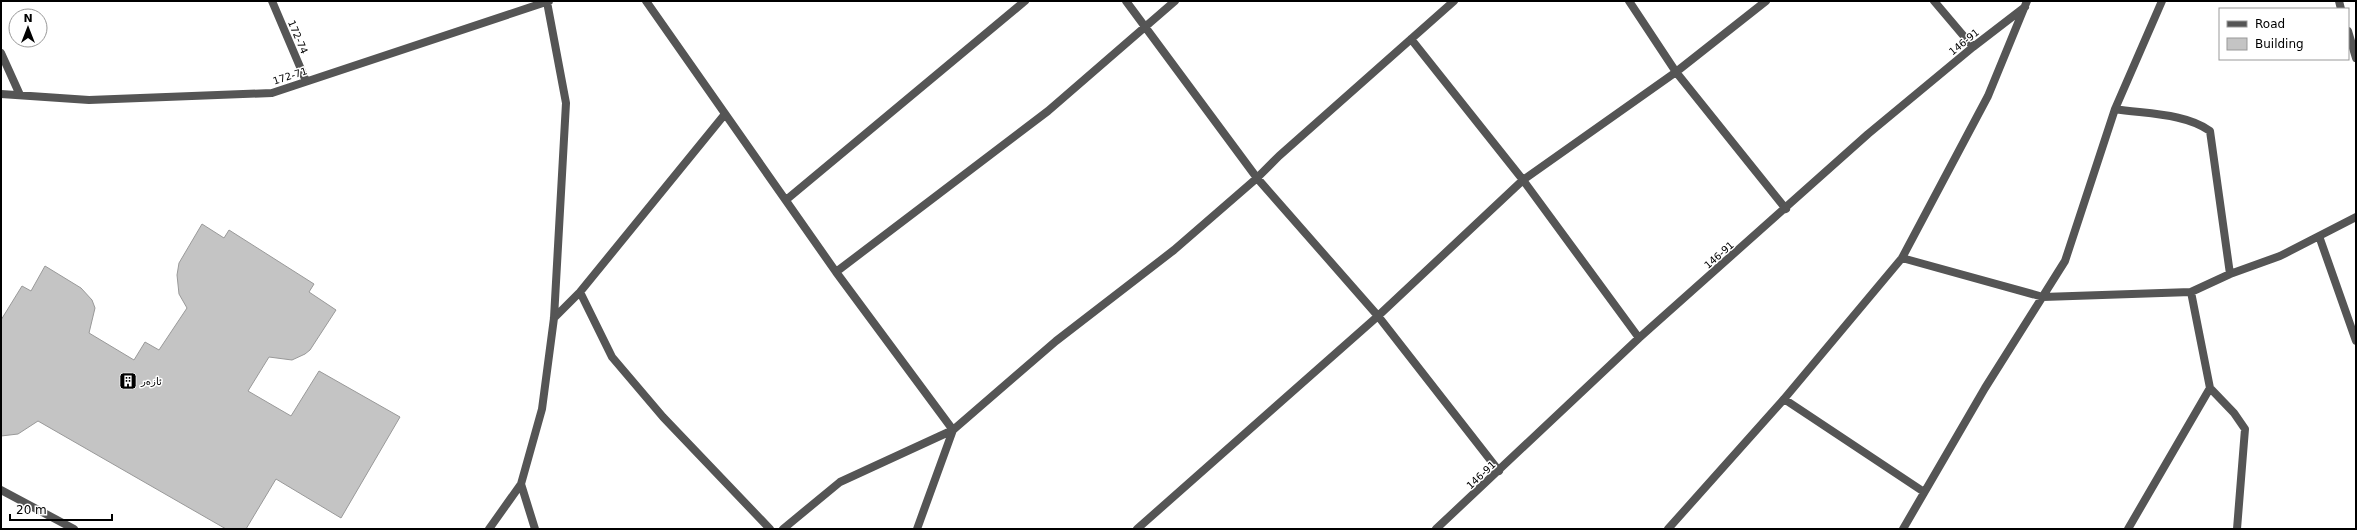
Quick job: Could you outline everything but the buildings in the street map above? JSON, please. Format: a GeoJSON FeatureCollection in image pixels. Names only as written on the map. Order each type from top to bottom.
{"type":"FeatureCollection","features":[{"type":"Feature","properties":{"kind":"street","name":"172-74"},"geometry":{"type":"LineString","coordinates":[[272,1],[306,81]]}},
{"type":"Feature","properties":{"kind":"street"},"geometry":{"type":"LineString","coordinates":[[646,1],[836,272],[953,430]]}},
{"type":"Feature","properties":{"kind":"street"},"geometry":{"type":"LineString","coordinates":[[786,200],[1025,1]]}},
{"type":"Feature","properties":{"kind":"street"},"geometry":{"type":"LineString","coordinates":[[1126,1],[1147,26],[1257,178],[1378,316],[1499,471]]}},
{"type":"Feature","properties":{"kind":"street"},"geometry":{"type":"LineString","coordinates":[[836,272],[1048,111],[1175,1]]}},
{"type":"Feature","properties":{"kind":"street"},"geometry":{"type":"LineString","coordinates":[[783,529],[840,482],[953,430],[1056,341],[1174,250],[1257,178],[1279,156],[1454,1]]}},
{"type":"Feature","properties":{"kind":"street"},"geometry":{"type":"LineString","coordinates":[[1629,1],[1676,72],[1786,209]]}},
{"type":"Feature","properties":{"kind":"street"},"geometry":{"type":"LineString","coordinates":[[1137,529],[1378,316],[1523,180],[1676,72],[1766,1]]}},
{"type":"Feature","properties":{"kind":"street"},"geometry":{"type":"LineString","coordinates":[[1934,1],[1973,47]]}},
{"type":"Feature","properties":{"kind":"street"},"geometry":{"type":"LineString","coordinates":[[1902,529],[1985,388],[2065,261],[2115,109],[2162,1]]}},
{"type":"Feature","properties":{"kind":"street","name":"172-71"},"geometry":{"type":"LineString","coordinates":[[1,94],[89,100],[272,92],[548,2]]}},
{"type":"Feature","properties":{"kind":"street"},"geometry":{"type":"LineString","coordinates":[[489,529],[521,484],[542,409],[554,318],[566,103],[548,2]]}},
{"type":"Feature","properties":{"kind":"street"},"geometry":{"type":"LineString","coordinates":[[1668,529],[1784,399],[1902,258],[1988,96],[2026,4]]}},
{"type":"Feature","properties":{"kind":"street","name":"146-91"},"geometry":{"type":"LineString","coordinates":[[1436,529],[1639,338],[1786,209],[1868,134],[2026,4]]}},
{"type":"Feature","properties":{"kind":"street"},"geometry":{"type":"LineString","coordinates":[[2349,34],[2356,58]]}},
{"type":"Feature","properties":{"kind":"street"},"geometry":{"type":"LineString","coordinates":[[1411,39],[1523,180],[1639,338]]}},
{"type":"Feature","properties":{"kind":"street"},"geometry":{"type":"LineString","coordinates":[[1,53],[20,95]]}},
{"type":"Feature","properties":{"kind":"street"},"geometry":{"type":"LineString","coordinates":[[2115,109],[2189,120],[2201,124],[2210,131],[2230,274]]}},
{"type":"Feature","properties":{"kind":"street"},"geometry":{"type":"LineString","coordinates":[[554,318],[580,292],[725,114]]}},
{"type":"Feature","properties":{"kind":"street"},"geometry":{"type":"LineString","coordinates":[[1902,258],[2043,297],[2191,292],[2230,274],[2280,256],[2356,216]]}},
{"type":"Feature","properties":{"kind":"street"},"geometry":{"type":"LineString","coordinates":[[2319,236],[2356,341]]}},
{"type":"Feature","properties":{"kind":"street"},"geometry":{"type":"LineString","coordinates":[[580,292],[612,357],[663,417],[770,529]]}},
{"type":"Feature","properties":{"kind":"street"},"geometry":{"type":"LineString","coordinates":[[2191,292],[2210,388],[2234,413],[2245,429],[2237,529]]}},
{"type":"Feature","properties":{"kind":"street"},"geometry":{"type":"LineString","coordinates":[[2128,529],[2210,388]]}},
{"type":"Feature","properties":{"kind":"street"},"geometry":{"type":"LineString","coordinates":[[1784,399],[1924,492]]}},
{"type":"Feature","properties":{"kind":"street"},"geometry":{"type":"LineString","coordinates":[[917,529],[953,430]]}},
{"type":"Feature","properties":{"kind":"street"},"geometry":{"type":"LineString","coordinates":[[521,484],[535,529]]}},
{"type":"Feature","properties":{"kind":"street"},"geometry":{"type":"LineString","coordinates":[[1,490],[74,529]]}},
{"type":"Feature","properties":{"kind":"place","name":"ئازەر"},"geometry":{"type":"Point","coordinates":[128,381]}}]}
